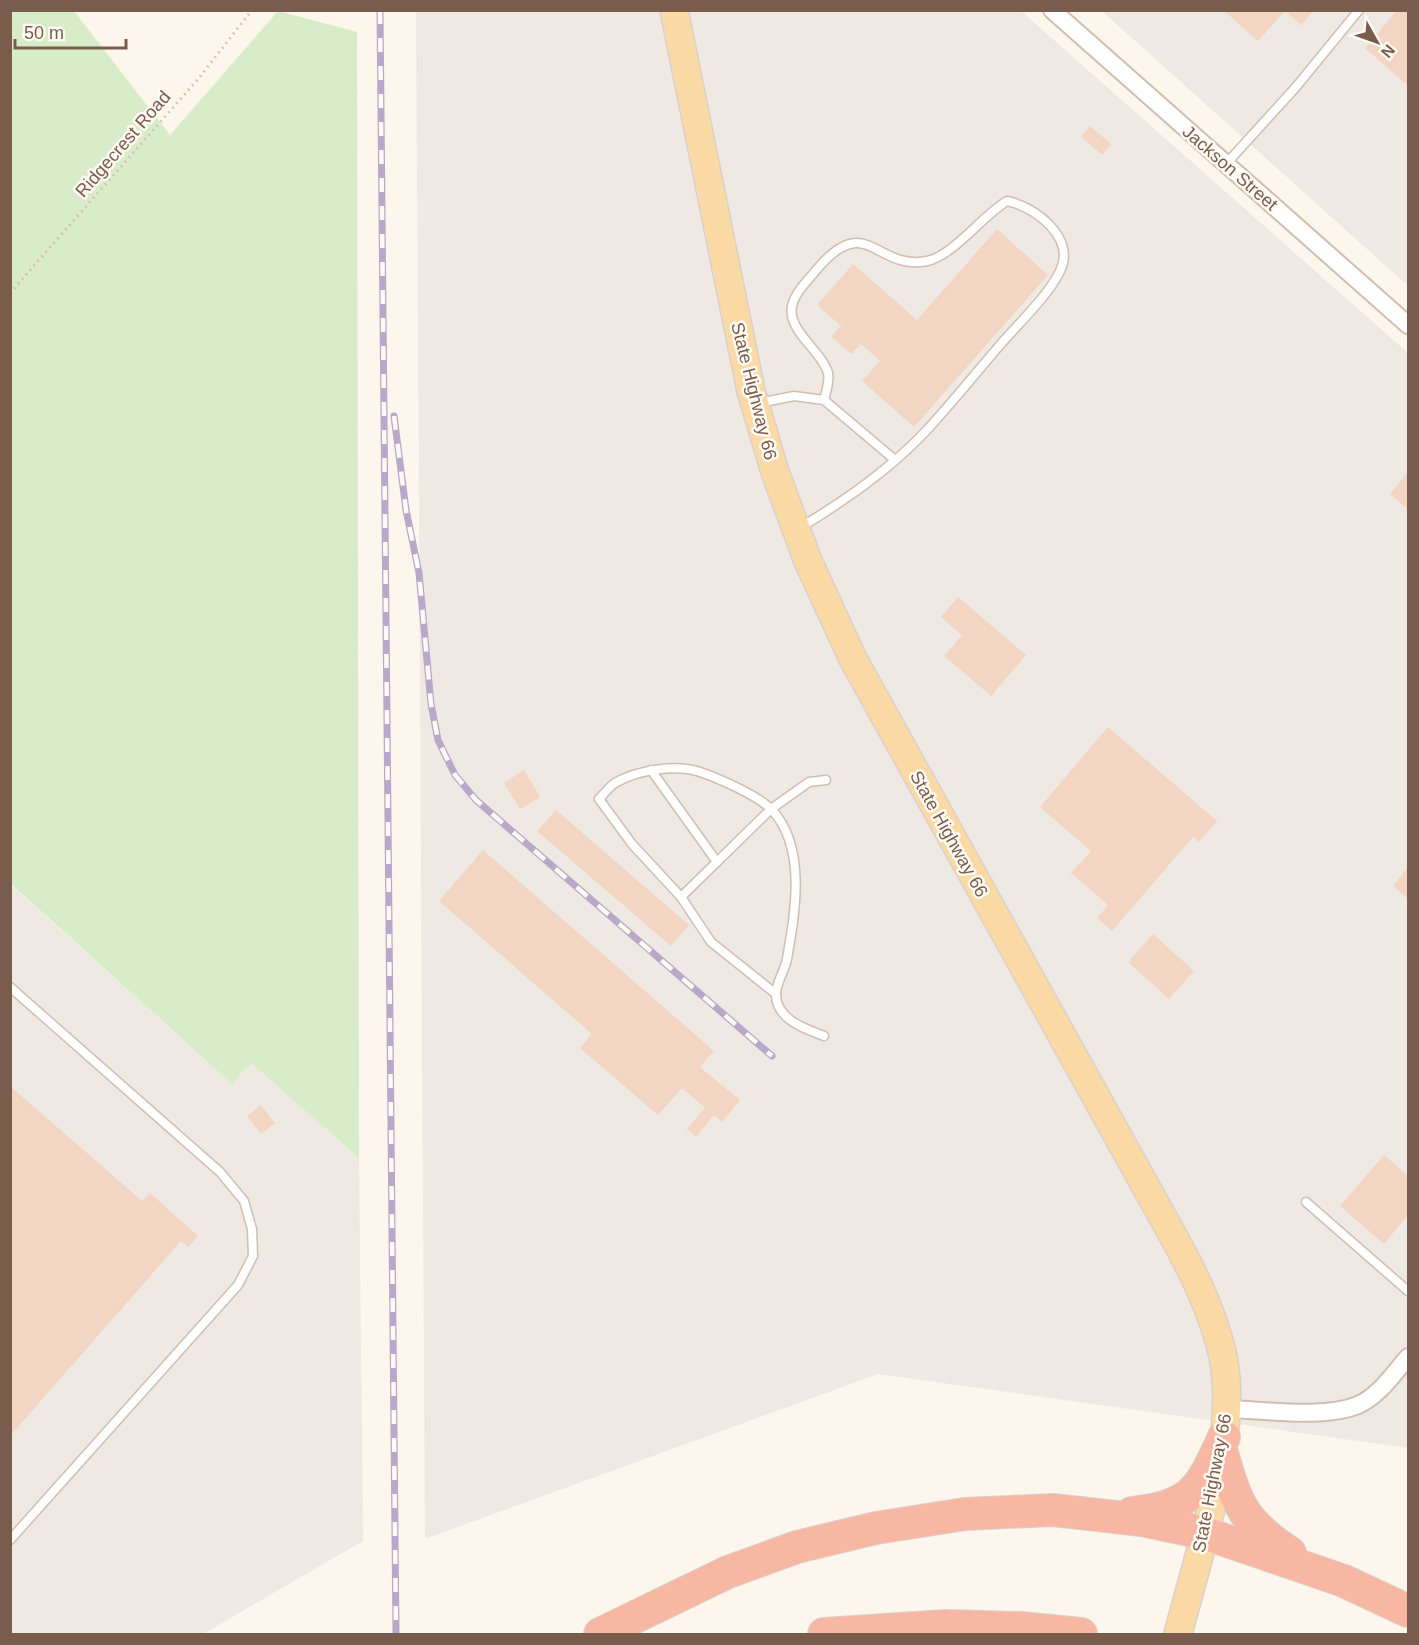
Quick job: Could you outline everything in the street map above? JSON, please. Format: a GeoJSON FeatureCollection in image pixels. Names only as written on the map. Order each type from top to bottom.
{"type":"FeatureCollection","features":[{"type":"Feature","properties":{"kind":"highway"},"geometry":{"type":"LineString","coordinates":[[1105,1516],[1157,1509],[1180,1503],[1206,1476],[1225,1433]]}},
{"type":"Feature","properties":{"kind":"highway"},"geometry":{"type":"LineString","coordinates":[[1225,1433],[1242,1512],[1264,1536],[1318,1572]]}},
{"type":"Feature","properties":{"kind":"highway"},"geometry":{"type":"LineString","coordinates":[[600,1635],[728,1572],[797,1547],[876,1528],[965,1514],[1053,1510],[1105,1516],[1204,1533],[1318,1572],[1408,1611]]}},
{"type":"Feature","properties":{"kind":"highway"},"geometry":{"type":"LineString","coordinates":[[828,1634],[946,1626],[1021,1628],[1081,1635]]}},
{"type":"Feature","properties":{"kind":"highway"},"geometry":{"type":"LineString","coordinates":[[828,1634],[865,1635]]}},
{"type":"Feature","properties":{"kind":"main road","name":"State Highway 66"},"geometry":{"type":"LineString","coordinates":[[674,10],[737,330],[755,404],[796,531],[853,659],[1186,1259],[1215,1324],[1223,1354],[1225,1433],[1204,1533],[1178,1635]]}},
{"type":"Feature","properties":{"kind":"street","name":"Jackson Street"},"geometry":{"type":"LineString","coordinates":[[1052,10],[1408,325]]}},
{"type":"Feature","properties":{"kind":"street"},"geometry":{"type":"LineString","coordinates":[[1225,1433],[1359,1405],[1371,1397],[1403,1366]]}},
{"type":"Feature","properties":{"kind":"lane"},"geometry":{"type":"LineString","coordinates":[[1226,164],[1296,87],[1359,10]]}},
{"type":"Feature","properties":{"kind":"lane"},"geometry":{"type":"LineString","coordinates":[[796,531],[842,502],[895,460],[924,432],[1032,309],[1061,270],[1064,255],[1060,241],[1037,212],[1022,204],[1007,201],[979,221],[949,250],[928,261],[908,261],[856,241],[842,245],[828,256],[803,287],[792,306],[794,320],[829,375],[824,400]]}},
{"type":"Feature","properties":{"kind":"lane"},"geometry":{"type":"LineString","coordinates":[[755,404],[794,396],[824,400],[895,460]]}},
{"type":"Feature","properties":{"kind":"lane"},"geometry":{"type":"LineString","coordinates":[[776,994],[711,942],[681,897],[632,844],[599,799],[616,783],[651,770],[691,769],[722,780],[771,809],[787,834],[797,886],[786,962],[776,994],[780,1008],[792,1023],[824,1036]]}},
{"type":"Feature","properties":{"kind":"lane"},"geometry":{"type":"LineString","coordinates":[[651,770],[717,862]]}},
{"type":"Feature","properties":{"kind":"lane"},"geometry":{"type":"LineString","coordinates":[[681,897],[771,809],[809,782],[826,780]]}},
{"type":"Feature","properties":{"kind":"lane"},"geometry":{"type":"LineString","coordinates":[[10,987],[220,1172],[244,1201],[252,1229],[253,1256],[238,1285],[10,1540]]}},
{"type":"Feature","properties":{"kind":"lane"},"geometry":{"type":"LineString","coordinates":[[1306,1202],[1408,1291]]}},
{"type":"Feature","properties":{"kind":"path","name":"Ridgecrest Road"},"geometry":{"type":"LineString","coordinates":[[10,293],[192,86],[252,10]]}},
{"type":"Feature","properties":{"kind":"shaded area"},"geometry":{"type":"Polygon","coordinates":[[[1106,10],[1408,11],[1408,286],[1104,13],[1106,10]]]}},
{"type":"Feature","properties":{"kind":"shaded area"},"geometry":{"type":"Polygon","coordinates":[[[416,11],[1021,11],[1408,353],[1408,1448],[878,1374],[425,1539],[416,11]]]}},
{"type":"Feature","properties":{"kind":"shaded area"},"geometry":{"type":"Polygon","coordinates":[[[10,884],[232,1084],[251,1063],[359,1158],[363,1541],[203,1634],[11,1634],[10,884]]]}},
{"type":"Feature","properties":{"kind":"green space"},"geometry":{"type":"Polygon","coordinates":[[[11,10],[74,11],[170,135],[278,11],[357,32],[359,1158],[251,1063],[232,1084],[11,884],[11,10]]]}},
{"type":"Feature","properties":{"kind":"building"},"geometry":{"type":"Polygon","coordinates":[[[1223,10],[1314,10],[1301,25],[1285,11],[1258,41],[1223,10]]]}},
{"type":"Feature","properties":{"kind":"building"},"geometry":{"type":"Polygon","coordinates":[[[1397,10],[1408,10],[1408,86],[1365,48],[1397,10]]]}},
{"type":"Feature","properties":{"kind":"building"},"geometry":{"type":"Polygon","coordinates":[[[1090,126],[1111,144],[1102,155],[1081,137],[1090,126]]]}},
{"type":"Feature","properties":{"kind":"building"},"geometry":{"type":"Polygon","coordinates":[[[997,229],[1048,275],[914,427],[862,381],[880,361],[861,344],[851,354],[831,336],[841,326],[817,305],[853,264],[917,320],[997,229]]]}},
{"type":"Feature","properties":{"kind":"building"},"geometry":{"type":"Polygon","coordinates":[[[1408,472],[1408,510],[1390,494],[1408,472]]]}},
{"type":"Feature","properties":{"kind":"building"},"geometry":{"type":"Polygon","coordinates":[[[958,597],[1026,655],[991,696],[944,656],[962,635],[941,617],[958,597]]]}},
{"type":"Feature","properties":{"kind":"building"},"geometry":{"type":"Polygon","coordinates":[[[1108,727],[1217,821],[1199,842],[1193,837],[1112,931],[1097,918],[1108,905],[1071,873],[1091,851],[1040,807],[1108,727]]]}},
{"type":"Feature","properties":{"kind":"building"},"geometry":{"type":"Polygon","coordinates":[[[524,770],[540,797],[520,809],[504,783],[524,770]]]}},
{"type":"Feature","properties":{"kind":"building"},"geometry":{"type":"Polygon","coordinates":[[[556,810],[689,925],[671,946],[537,831],[556,810]]]}},
{"type":"Feature","properties":{"kind":"building"},"geometry":{"type":"Polygon","coordinates":[[[483,850],[714,1051],[700,1067],[740,1100],[722,1122],[714,1115],[696,1137],[687,1129],[705,1108],[682,1088],[658,1115],[580,1048],[592,1034],[439,901],[483,850]]]}},
{"type":"Feature","properties":{"kind":"building"},"geometry":{"type":"Polygon","coordinates":[[[1408,867],[1408,899],[1393,886],[1408,867]]]}},
{"type":"Feature","properties":{"kind":"building"},"geometry":{"type":"Polygon","coordinates":[[[1153,934],[1194,971],[1169,999],[1128,962],[1153,934]]]}},
{"type":"Feature","properties":{"kind":"building"},"geometry":{"type":"Polygon","coordinates":[[[10,1086],[142,1201],[150,1193],[198,1236],[188,1247],[181,1241],[10,1436],[10,1086]]]}},
{"type":"Feature","properties":{"kind":"building"},"geometry":{"type":"Polygon","coordinates":[[[261,1105],[275,1123],[261,1134],[247,1116],[261,1105]]]}},
{"type":"Feature","properties":{"kind":"building"},"geometry":{"type":"Polygon","coordinates":[[[1384,1155],[1408,1176],[1408,1215],[1384,1244],[1340,1206],[1384,1155]]]}},
{"type":"Feature","properties":{"kind":"railway"},"geometry":{"type":"LineString","coordinates":[[380,10],[396,1634]]}},
{"type":"Feature","properties":{"kind":"railway"},"geometry":{"type":"LineString","coordinates":[[394,416],[406,510],[419,573],[431,704],[438,740],[455,775],[476,800],[772,1056]]}}]}
